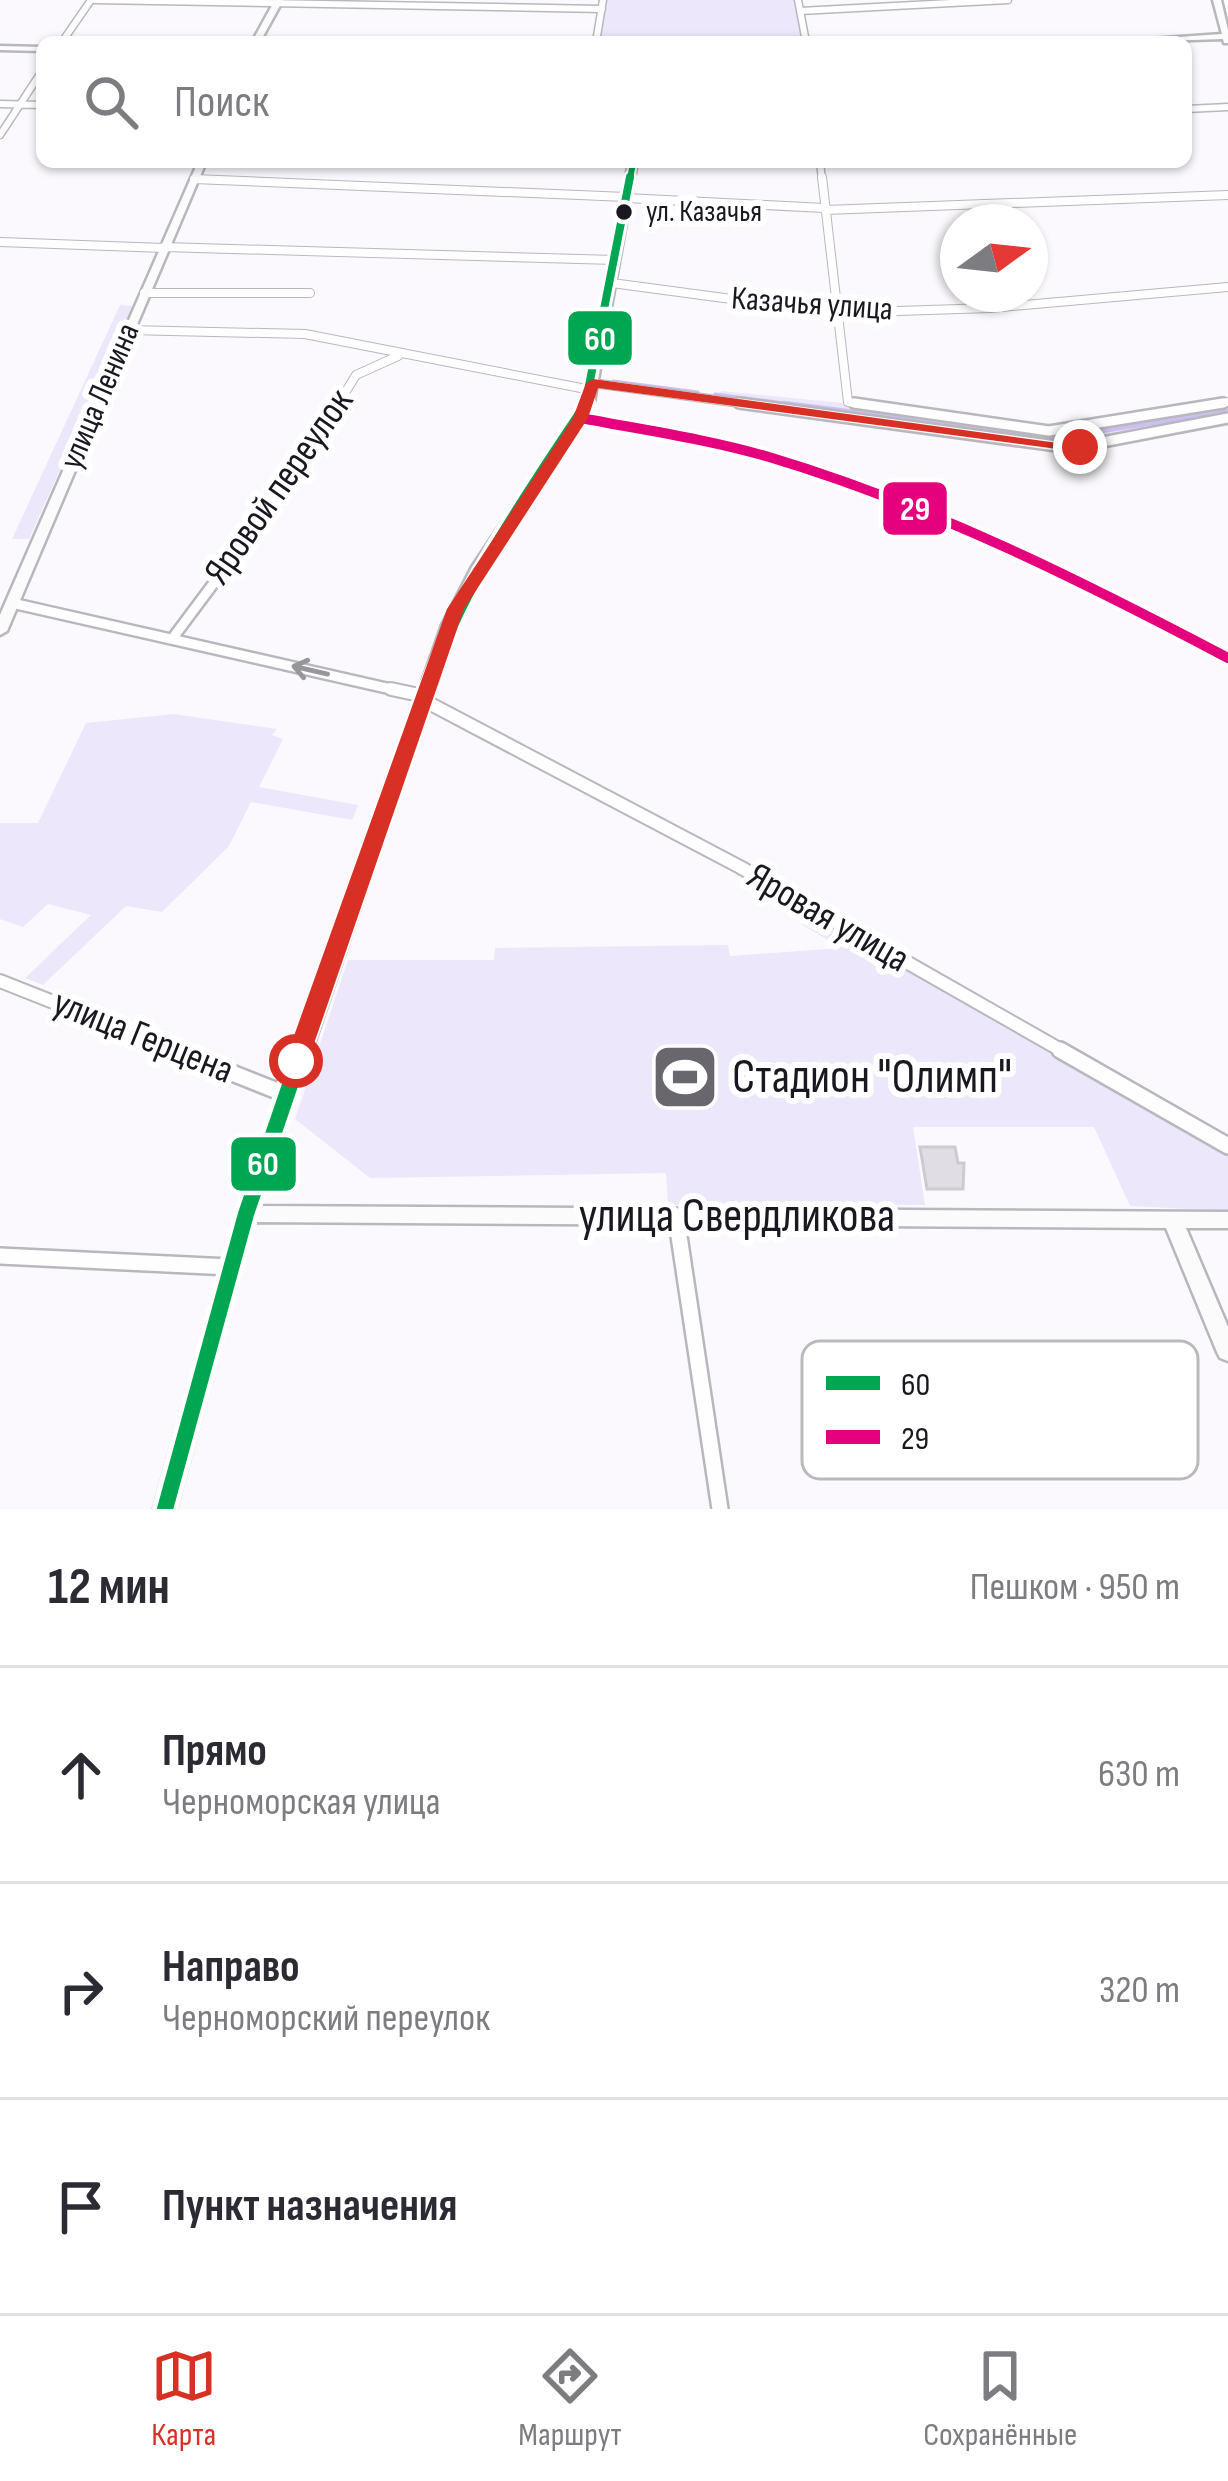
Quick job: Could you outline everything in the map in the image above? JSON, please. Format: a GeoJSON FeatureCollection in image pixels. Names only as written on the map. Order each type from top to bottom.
{"type":"FeatureCollection","features":[{"type":"Feature","properties":{"kind":"street"},"geometry":{"type":"LineString","coordinates":[[66,36],[93,0],[602,9]]}},
{"type":"Feature","properties":{"kind":"street"},"geometry":{"type":"LineString","coordinates":[[597,36],[604,0]]}},
{"type":"Feature","properties":{"kind":"street"},"geometry":{"type":"LineString","coordinates":[[798,0],[805,36]]}},
{"type":"Feature","properties":{"kind":"street"},"geometry":{"type":"LineString","coordinates":[[800,11],[1008,0]]}},
{"type":"Feature","properties":{"kind":"street"},"geometry":{"type":"LineString","coordinates":[[1192,40],[1227,39],[1217,0]]}},
{"type":"Feature","properties":{"kind":"street"},"geometry":{"type":"LineString","coordinates":[[259,36],[278,2]]}},
{"type":"Feature","properties":{"kind":"street"},"geometry":{"type":"LineString","coordinates":[[0,48],[36,49]]}},
{"type":"Feature","properties":{"kind":"street"},"geometry":{"type":"LineString","coordinates":[[0,135],[36,80]]}},
{"type":"Feature","properties":{"kind":"street"},"geometry":{"type":"LineString","coordinates":[[0,104],[36,105]]}},
{"type":"Feature","properties":{"kind":"street"},"geometry":{"type":"LineString","coordinates":[[1192,109],[1228,107]]}},
{"type":"Feature","properties":{"kind":"street","name":"улица Ленина"},"geometry":{"type":"LineString","coordinates":[[0,631],[8,599],[199,168]]}},
{"type":"Feature","properties":{"kind":"street"},"geometry":{"type":"LineString","coordinates":[[165,1509],[246,1214],[423,698],[464,593],[580,418],[592,387],[632,168]]}},
{"type":"Feature","properties":{"kind":"street"},"geometry":{"type":"LineString","coordinates":[[821,168],[844,400],[861,407],[1049,431],[1228,402]]}},
{"type":"Feature","properties":{"kind":"street"},"geometry":{"type":"LineString","coordinates":[[194,178],[825,209],[1228,195]]}},
{"type":"Feature","properties":{"kind":"street"},"geometry":{"type":"LineString","coordinates":[[0,242],[616,260]]}},
{"type":"Feature","properties":{"kind":"street","name":"Казачья улица"},"geometry":{"type":"LineString","coordinates":[[612,283],[836,313],[990,308],[1228,286]]}},
{"type":"Feature","properties":{"kind":"street"},"geometry":{"type":"LineString","coordinates":[[145,293],[310,292]]}},
{"type":"Feature","properties":{"kind":"street"},"geometry":{"type":"LineString","coordinates":[[128,330],[290,333],[592,387],[1064,447],[1228,418]]}},
{"type":"Feature","properties":{"kind":"street","name":"Яровой переулок"},"geometry":{"type":"LineString","coordinates":[[172,639],[284,488],[356,375],[401,355]]}},
{"type":"Feature","properties":{"kind":"street"},"geometry":{"type":"LineString","coordinates":[[580,418],[740,450],[807,470],[1076,577],[1228,658]]}},
{"type":"Feature","properties":{"kind":"street","name":"Яровая улица"},"geometry":{"type":"LineString","coordinates":[[8,599],[423,698],[740,867],[1228,1146]]}},
{"type":"Feature","properties":{"kind":"street","name":"улица Герцена"},"geometry":{"type":"LineString","coordinates":[[0,981],[285,1094]]}},
{"type":"Feature","properties":{"kind":"street","name":"улица Свердликова"},"geometry":{"type":"LineString","coordinates":[[246,1214],[1228,1220]]}},
{"type":"Feature","properties":{"kind":"street"},"geometry":{"type":"LineString","coordinates":[[676,1216],[720,1509]]}},
{"type":"Feature","properties":{"kind":"street"},"geometry":{"type":"LineString","coordinates":[[1172,1218],[1228,1352]]}},
{"type":"Feature","properties":{"kind":"street"},"geometry":{"type":"LineString","coordinates":[[0,1256],[230,1267]]}},
{"type":"Feature","properties":{"kind":"shaded area"},"geometry":{"type":"Polygon","coordinates":[[[606,0],[796,0],[803,36],[601,36],[606,0]]]}},
{"type":"Feature","properties":{"kind":"shaded area"},"geometry":{"type":"Polygon","coordinates":[[[120,305],[133,306],[29,539],[12,539],[120,305]]]}},
{"type":"Feature","properties":{"kind":"shaded area"},"geometry":{"type":"Polygon","coordinates":[[[722,391],[1049,432],[1228,404],[1228,416],[1067,445],[713,396],[722,391]]]}},
{"type":"Feature","properties":{"kind":"shaded area"},"geometry":{"type":"Polygon","coordinates":[[[174,714],[277,729],[272,735],[283,739],[259,787],[358,805],[352,820],[251,802],[229,846],[162,912],[126,906],[43,985],[25,978],[91,915],[48,904],[23,927],[0,919],[0,823],[38,823],[86,723],[174,714]]]}},
{"type":"Feature","properties":{"kind":"shaded area","name":"Стадион \"Олимп\""},"geometry":{"type":"Polygon","coordinates":[[[828,923],[1228,1151],[1228,1211],[1130,1206],[1094,1127],[913,1127],[925,1205],[668,1205],[666,1173],[370,1178],[295,1119],[348,960],[494,960],[495,948],[728,945],[730,956],[841,948],[801,924],[828,923]]]}},
{"type":"Feature","properties":{"kind":"building"},"geometry":{"type":"Polygon","coordinates":[[[920,1147],[955,1147],[958,1163],[964,1163],[963,1189],[927,1189],[920,1147]]]}},
{"type":"Feature","properties":{"kind":"waterway"},"geometry":{"type":"LineString","coordinates":[[613,381],[698,392]]}},
{"type":"Feature","properties":{"kind":"waterway"},"geometry":{"type":"LineString","coordinates":[[715,394],[784,403]]}},
{"type":"Feature","properties":{"kind":"waterway"},"geometry":{"type":"LineString","coordinates":[[784,403],[1058,438],[1228,411]]}},
{"type":"Feature","properties":{"kind":"waterway"},"geometry":{"type":"LineString","coordinates":[[784,403],[807,406]]}},
{"type":"Feature","properties":{"kind":"transit line","name":"60"},"geometry":{"type":"LineString","coordinates":[[165,1509],[246,1214],[449,625],[479,567],[588,402],[632,168]]}},
{"type":"Feature","properties":{"kind":"transit line","name":"29"},"geometry":{"type":"LineString","coordinates":[[581,418],[745,451],[887,497],[1060,573],[1228,658]]}},
{"type":"Feature","properties":{"kind":"place","name":"ул. Казачья"},"geometry":{"type":"Point","coordinates":[624,212]}},
{"type":"Feature","properties":{"kind":"place","name":"Стадион \"Олимп\""},"geometry":{"type":"Point","coordinates":[685,1077]}},
{"type":"Feature","properties":{"kind":"route"},"geometry":{"type":"LineString","coordinates":[[296,1061],[456,609],[580,418],[593,383],[1080,447]]}}]}
